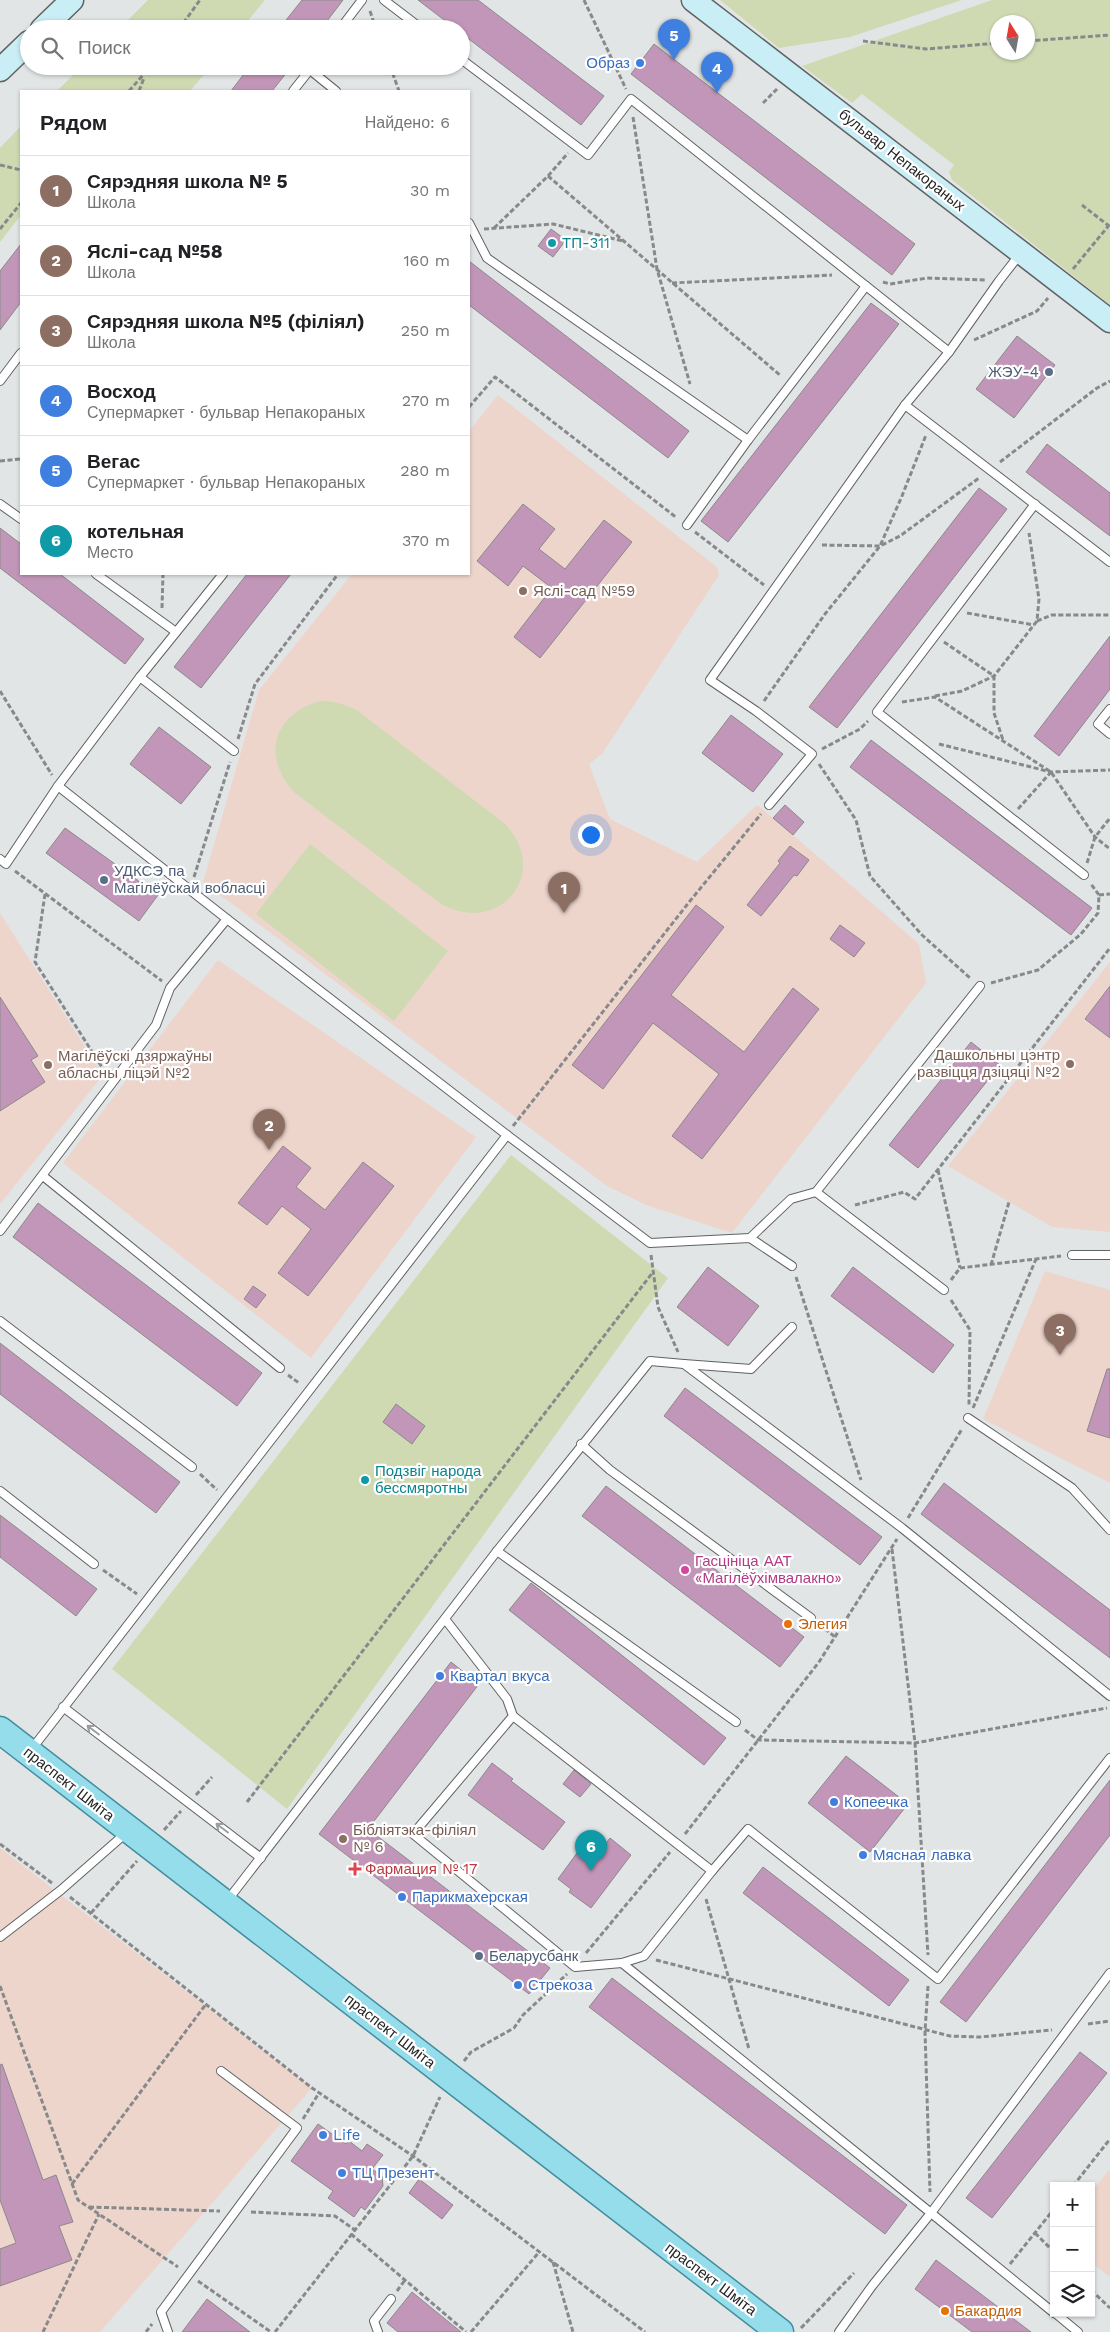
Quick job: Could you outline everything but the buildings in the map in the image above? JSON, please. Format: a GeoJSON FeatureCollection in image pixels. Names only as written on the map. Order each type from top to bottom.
{"type":"FeatureCollection","features":[{"type":"Feature","properties":{"kind":"main road"},"geometry":{"type":"LineString","coordinates":[[51,20],[72,0]]}},
{"type":"Feature","properties":{"kind":"main road","name":"бульвар Непакораных"},"geometry":{"type":"LineString","coordinates":[[693,0],[1110,321]]}},
{"type":"Feature","properties":{"kind":"main road"},"geometry":{"type":"LineString","coordinates":[[0,70],[20,51]]}},
{"type":"Feature","properties":{"kind":"main road","name":"праспект Шміта"},"geometry":{"type":"LineString","coordinates":[[0,1730],[780,2332]]}},
{"type":"Feature","properties":{"kind":"lane"},"geometry":{"type":"LineString","coordinates":[[347,20],[362,0]]}},
{"type":"Feature","properties":{"kind":"lane"},"geometry":{"type":"LineString","coordinates":[[384,0],[410,20]]}},
{"type":"Feature","properties":{"kind":"lane"},"geometry":{"type":"LineString","coordinates":[[470,66],[588,155],[631,99],[949,352]]}},
{"type":"Feature","properties":{"kind":"lane"},"geometry":{"type":"LineString","coordinates":[[295,90],[306,75]]}},
{"type":"Feature","properties":{"kind":"lane"},"geometry":{"type":"LineString","coordinates":[[319,75],[335,90]]}},
{"type":"Feature","properties":{"kind":"lane"},"geometry":{"type":"LineString","coordinates":[[470,226],[487,258],[695,401],[748,440]]}},
{"type":"Feature","properties":{"kind":"lane"},"geometry":{"type":"LineString","coordinates":[[769,805],[812,754],[710,680],[905,405],[949,352],[999,281],[1022,253]]}},
{"type":"Feature","properties":{"kind":"lane"},"geometry":{"type":"LineString","coordinates":[[687,525],[748,440],[866,286]]}},
{"type":"Feature","properties":{"kind":"lane"},"geometry":{"type":"LineString","coordinates":[[0,381],[20,354]]}},
{"type":"Feature","properties":{"kind":"lane"},"geometry":{"type":"LineString","coordinates":[[905,405],[1110,562]]}},
{"type":"Feature","properties":{"kind":"lane"},"geometry":{"type":"LineString","coordinates":[[0,504],[20,518]]}},
{"type":"Feature","properties":{"kind":"lane"},"geometry":{"type":"LineString","coordinates":[[1035,504],[877,712],[1084,874]]}},
{"type":"Feature","properties":{"kind":"lane"},"geometry":{"type":"LineString","coordinates":[[97,575],[176,632]]}},
{"type":"Feature","properties":{"kind":"lane"},"geometry":{"type":"LineString","coordinates":[[3,862],[140,677],[222,575]]}},
{"type":"Feature","properties":{"kind":"lane"},"geometry":{"type":"LineString","coordinates":[[140,677],[234,751]]}},
{"type":"Feature","properties":{"kind":"lane"},"geometry":{"type":"LineString","coordinates":[[1110,709],[1098,724],[1110,734]]}},
{"type":"Feature","properties":{"kind":"lane"},"geometry":{"type":"LineString","coordinates":[[58,786],[227,919],[650,1243],[750,1238],[792,1266]]}},
{"type":"Feature","properties":{"kind":"lane"},"geometry":{"type":"LineString","coordinates":[[0,1231],[156,1025],[170,988],[227,919]]}},
{"type":"Feature","properties":{"kind":"lane"},"geometry":{"type":"LineString","coordinates":[[750,1238],[791,1199],[816,1192],[980,986]]}},
{"type":"Feature","properties":{"kind":"lane"},"geometry":{"type":"LineString","coordinates":[[29,1753],[507,1135]]}},
{"type":"Feature","properties":{"kind":"lane"},"geometry":{"type":"LineString","coordinates":[[43,1176],[280,1368]]}},
{"type":"Feature","properties":{"kind":"lane"},"geometry":{"type":"LineString","coordinates":[[816,1192],[944,1290]]}},
{"type":"Feature","properties":{"kind":"lane"},"geometry":{"type":"LineString","coordinates":[[1072,1255],[1110,1255]]}},
{"type":"Feature","properties":{"kind":"lane"},"geometry":{"type":"LineString","coordinates":[[0,1321],[192,1467]]}},
{"type":"Feature","properties":{"kind":"lane"},"geometry":{"type":"LineString","coordinates":[[226,1903],[497,1551],[581,1444],[650,1361],[751,1369],[792,1327]]}},
{"type":"Feature","properties":{"kind":"lane"},"geometry":{"type":"LineString","coordinates":[[684,1364],[902,1528],[1110,1696]]}},
{"type":"Feature","properties":{"kind":"lane"},"geometry":{"type":"LineString","coordinates":[[968,1418],[1072,1488],[1110,1530]]}},
{"type":"Feature","properties":{"kind":"lane"},"geometry":{"type":"LineString","coordinates":[[581,1444],[610,1470],[811,1618]]}},
{"type":"Feature","properties":{"kind":"lane"},"geometry":{"type":"LineString","coordinates":[[0,1491],[94,1564]]}},
{"type":"Feature","properties":{"kind":"lane"},"geometry":{"type":"LineString","coordinates":[[497,1551],[736,1722]]}},
{"type":"Feature","properties":{"kind":"lane"},"geometry":{"type":"LineString","coordinates":[[445,1619],[507,1699],[513,1716],[712,1871]]}},
{"type":"Feature","properties":{"kind":"lane"},"geometry":{"type":"LineString","coordinates":[[63,1707],[261,1858]]}},
{"type":"Feature","properties":{"kind":"lane"},"geometry":{"type":"LineString","coordinates":[[513,1716],[414,1834],[575,1967],[622,1963],[644,1956],[748,1829],[938,1978],[1110,1758]]}},
{"type":"Feature","properties":{"kind":"lane"},"geometry":{"type":"LineString","coordinates":[[0,1937],[61,1890],[130,1830]]}},
{"type":"Feature","properties":{"kind":"lane"},"geometry":{"type":"LineString","coordinates":[[622,1963],[1050,2310]]}},
{"type":"Feature","properties":{"kind":"lane"},"geometry":{"type":"LineString","coordinates":[[839,2332],[872,2286],[931,2213],[1110,1973]]}},
{"type":"Feature","properties":{"kind":"lane"},"geometry":{"type":"LineString","coordinates":[[168,2332],[160,2312],[297,2128],[221,2071]]}},
{"type":"Feature","properties":{"kind":"lane"},"geometry":{"type":"LineString","coordinates":[[378,2332],[374,2321],[390,2299]]}},
{"type":"Feature","properties":{"kind":"lane"},"geometry":{"type":"LineString","coordinates":[[1059,2317],[1078,2332]]}},
{"type":"Feature","properties":{"kind":"path"},"geometry":{"type":"LineString","coordinates":[[186,20],[200,0]]}},
{"type":"Feature","properties":{"kind":"path"},"geometry":{"type":"LineString","coordinates":[[584,0],[631,99],[657,269],[695,401]]}},
{"type":"Feature","properties":{"kind":"path"},"geometry":{"type":"LineString","coordinates":[[368,7],[373,20]]}},
{"type":"Feature","properties":{"kind":"path"},"geometry":{"type":"LineString","coordinates":[[1035,40],[1110,35]]}},
{"type":"Feature","properties":{"kind":"path"},"geometry":{"type":"LineString","coordinates":[[863,41],[926,49],[990,44]]}},
{"type":"Feature","properties":{"kind":"path"},"geometry":{"type":"LineString","coordinates":[[393,75],[399,90]]}},
{"type":"Feature","properties":{"kind":"path"},"geometry":{"type":"LineString","coordinates":[[130,90],[144,76]]}},
{"type":"Feature","properties":{"kind":"path"},"geometry":{"type":"LineString","coordinates":[[138,90],[144,76]]}},
{"type":"Feature","properties":{"kind":"path"},"geometry":{"type":"LineString","coordinates":[[763,103],[779,87]]}},
{"type":"Feature","properties":{"kind":"path"},"geometry":{"type":"LineString","coordinates":[[494,228],[548,176],[575,145]]}},
{"type":"Feature","properties":{"kind":"path"},"geometry":{"type":"LineString","coordinates":[[0,165],[20,170]]}},
{"type":"Feature","properties":{"kind":"path"},"geometry":{"type":"LineString","coordinates":[[548,176],[791,384]]}},
{"type":"Feature","properties":{"kind":"path"},"geometry":{"type":"LineString","coordinates":[[0,229],[20,205]]}},
{"type":"Feature","properties":{"kind":"path"},"geometry":{"type":"LineString","coordinates":[[949,352],[1037,311],[1110,226],[1082,205]]}},
{"type":"Feature","properties":{"kind":"path"},"geometry":{"type":"LineString","coordinates":[[470,226],[494,228],[553,224],[624,242]]}},
{"type":"Feature","properties":{"kind":"path"},"geometry":{"type":"LineString","coordinates":[[470,406],[495,377],[772,591]]}},
{"type":"Feature","properties":{"kind":"path"},"geometry":{"type":"LineString","coordinates":[[804,546],[880,546],[900,536],[1097,388],[1110,381]]}},
{"type":"Feature","properties":{"kind":"path"},"geometry":{"type":"LineString","coordinates":[[756,712],[826,614],[880,546],[930,424]]}},
{"type":"Feature","properties":{"kind":"path"},"geometry":{"type":"LineString","coordinates":[[0,461],[20,459]]}},
{"type":"Feature","properties":{"kind":"path"},"geometry":{"type":"LineString","coordinates":[[883,704],[935,697],[962,691],[994,676],[1034,625],[1037,620],[1039,599],[1026,516]]}},
{"type":"Feature","properties":{"kind":"path"},"geometry":{"type":"LineString","coordinates":[[161,621],[162,575]]}},
{"type":"Feature","properties":{"kind":"path"},"geometry":{"type":"LineString","coordinates":[[190,890],[255,684],[337,575]]}},
{"type":"Feature","properties":{"kind":"path"},"geometry":{"type":"LineString","coordinates":[[954,611],[1034,625]]}},
{"type":"Feature","properties":{"kind":"path"},"geometry":{"type":"LineString","coordinates":[[1037,620],[1052,615],[1110,615]]}},
{"type":"Feature","properties":{"kind":"path"},"geometry":{"type":"LineString","coordinates":[[935,636],[994,676]]}},
{"type":"Feature","properties":{"kind":"path"},"geometry":{"type":"LineString","coordinates":[[994,676],[994,713],[1004,742]]}},
{"type":"Feature","properties":{"kind":"path"},"geometry":{"type":"LineString","coordinates":[[0,691],[58,786]]}},
{"type":"Feature","properties":{"kind":"path"},"geometry":{"type":"LineString","coordinates":[[935,697],[1051,772],[1095,837],[1110,849]]}},
{"type":"Feature","properties":{"kind":"path"},"geometry":{"type":"LineString","coordinates":[[877,712],[860,729],[812,754],[832,781],[856,820],[870,876],[922,935],[980,986],[1038,970],[1082,934],[1098,913],[1099,895],[1084,874],[1095,837],[1110,818]]}},
{"type":"Feature","properties":{"kind":"path"},"geometry":{"type":"LineString","coordinates":[[907,736],[1051,772],[1110,770]]}},
{"type":"Feature","properties":{"kind":"path"},"geometry":{"type":"LineString","coordinates":[[1010,817],[1051,772]]}},
{"type":"Feature","properties":{"kind":"path"},"geometry":{"type":"LineString","coordinates":[[507,1135],[690,901],[769,805]]}},
{"type":"Feature","properties":{"kind":"path"},"geometry":{"type":"LineString","coordinates":[[3,862],[170,988]]}},
{"type":"Feature","properties":{"kind":"path"},"geometry":{"type":"LineString","coordinates":[[45,894],[35,962],[112,1083]]}},
{"type":"Feature","properties":{"kind":"path"},"geometry":{"type":"LineString","coordinates":[[1099,895],[1110,894]]}},
{"type":"Feature","properties":{"kind":"path"},"geometry":{"type":"LineString","coordinates":[[839,1210],[904,1192],[916,1199],[1110,948]]}},
{"type":"Feature","properties":{"kind":"path"},"geometry":{"type":"LineString","coordinates":[[938,1170],[960,1268]]}},
{"type":"Feature","properties":{"kind":"path"},"geometry":{"type":"LineString","coordinates":[[991,1265],[1009,1202]]}},
{"type":"Feature","properties":{"kind":"path"},"geometry":{"type":"LineString","coordinates":[[968,1418],[970,1330],[944,1290],[960,1268],[1072,1255]]}},
{"type":"Feature","properties":{"kind":"path"},"geometry":{"type":"LineString","coordinates":[[275,2332],[413,2156],[449,2078],[471,2052],[514,2028],[523,2015],[575,1967],[676,1844],[819,1662],[892,1549],[902,1528],[968,1418],[1036,1260]]}},
{"type":"Feature","properties":{"kind":"path"},"geometry":{"type":"LineString","coordinates":[[792,1266],[868,1502]]}},
{"type":"Feature","properties":{"kind":"path"},"geometry":{"type":"LineString","coordinates":[[247,1802],[653,1272],[658,1307],[684,1364]]}},
{"type":"Feature","properties":{"kind":"path"},"geometry":{"type":"LineString","coordinates":[[280,1368],[308,1390]]}},
{"type":"Feature","properties":{"kind":"path"},"geometry":{"type":"LineString","coordinates":[[192,1467],[226,1497]]}},
{"type":"Feature","properties":{"kind":"path"},"geometry":{"type":"LineString","coordinates":[[892,1549],[915,1743],[928,1972],[925,2031],[931,2213]]}},
{"type":"Feature","properties":{"kind":"path"},"geometry":{"type":"LineString","coordinates":[[94,1564],[146,1601]]}},
{"type":"Feature","properties":{"kind":"path"},"geometry":{"type":"LineString","coordinates":[[811,1618],[835,1637]]}},
{"type":"Feature","properties":{"kind":"path"},"geometry":{"type":"LineString","coordinates":[[758,1740],[915,1743],[1110,1708]]}},
{"type":"Feature","properties":{"kind":"path"},"geometry":{"type":"LineString","coordinates":[[0,1844],[319,2093],[413,2156],[645,2332]]}},
{"type":"Feature","properties":{"kind":"path"},"geometry":{"type":"LineString","coordinates":[[702,1884],[755,2071]]}},
{"type":"Feature","properties":{"kind":"path"},"geometry":{"type":"LineString","coordinates":[[644,1956],[950,2036],[980,2037],[1110,2021]]}},
{"type":"Feature","properties":{"kind":"path"},"geometry":{"type":"LineString","coordinates":[[0,1986],[78,2200],[271,2332]]}},
{"type":"Feature","properties":{"kind":"path"},"geometry":{"type":"LineString","coordinates":[[72,2184],[206,2004]]}},
{"type":"Feature","properties":{"kind":"path"},"geometry":{"type":"LineString","coordinates":[[297,2128],[319,2093]]}},
{"type":"Feature","properties":{"kind":"path"},"geometry":{"type":"LineString","coordinates":[[1076,2182],[1110,2140]]}},
{"type":"Feature","properties":{"kind":"path"},"geometry":{"type":"LineString","coordinates":[[43,2332],[99,2214]]}},
{"type":"Feature","properties":{"kind":"path"},"geometry":{"type":"LineString","coordinates":[[1003,2272],[1050,2214]]}},
{"type":"Feature","properties":{"kind":"path"},"geometry":{"type":"LineString","coordinates":[[1035,2233],[1050,2248]]}},
{"type":"Feature","properties":{"kind":"path"},"geometry":{"type":"LineString","coordinates":[[351,2234],[466,2332]]}},
{"type":"Feature","properties":{"kind":"path"},"geometry":{"type":"LineString","coordinates":[[471,2332],[540,2251]]}},
{"type":"Feature","properties":{"kind":"path"},"geometry":{"type":"LineString","coordinates":[[553,2261],[573,2332]]}},
{"type":"Feature","properties":{"kind":"path"},"geometry":{"type":"LineString","coordinates":[[797,2332],[854,2273]]}},
{"type":"Feature","properties":{"kind":"path"},"geometry":{"type":"LineString","coordinates":[[1095,2294],[1110,2308]]}},
{"type":"Feature","properties":{"kind":"shaded area"},"geometry":{"type":"Polygon","coordinates":[[[498,395],[717,567],[719,575],[602,754],[589,764],[610,819],[697,862],[757,805],[773,818],[785,805],[804,822],[793,835],[919,944],[926,983],[732,1233],[646,1205],[607,1186],[203,882],[259,690],[351,575],[470,575],[470,430],[498,395]]]}},
{"type":"Feature","properties":{"kind":"shaded area","name":"Магілёўскі дзяржаўны абласны ліцэй №2"},"geometry":{"type":"Polygon","coordinates":[[[0,913],[103,1075],[0,1204],[0,913]]]}},
{"type":"Feature","properties":{"kind":"shaded area"},"geometry":{"type":"Polygon","coordinates":[[[218,960],[476,1137],[311,1358],[63,1163],[218,960]]]}},
{"type":"Feature","properties":{"kind":"shaded area","name":"Дашкольны цэнтр развіцця дзіцяці №2"},"geometry":{"type":"Polygon","coordinates":[[[1110,962],[1110,1232],[1052,1227],[948,1166],[1110,962]]]}},
{"type":"Feature","properties":{"kind":"shaded area"},"geometry":{"type":"Polygon","coordinates":[[[1045,1271],[1110,1290],[1110,1483],[983,1419],[1045,1271]]]}},
{"type":"Feature","properties":{"kind":"shaded area"},"geometry":{"type":"Polygon","coordinates":[[[0,1848],[312,2088],[100,2332],[0,2332],[0,1848]]]}},
{"type":"Feature","properties":{"kind":"shaded area"},"geometry":{"type":"Polygon","coordinates":[[[1110,2169],[1110,2277],[1095,2265],[1095,2187],[1110,2169]]]}},
{"type":"Feature","properties":{"kind":"green space"},"geometry":{"type":"Polygon","coordinates":[[[148,0],[265,0],[248,20],[128,20],[148,0]]]}},
{"type":"Feature","properties":{"kind":"green space"},"geometry":{"type":"Polygon","coordinates":[[[720,0],[962,0],[850,37],[779,48],[720,0]]]}},
{"type":"Feature","properties":{"kind":"green space"},"geometry":{"type":"Polygon","coordinates":[[[992,0],[1110,0],[1110,305],[952,180],[949,172],[954,165],[862,94],[852,103],[802,66],[992,0]]]}},
{"type":"Feature","properties":{"kind":"green space"},"geometry":{"type":"Polygon","coordinates":[[[73,75],[203,75],[191,90],[58,90],[73,75]]]}},
{"type":"Feature","properties":{"kind":"green space"},"geometry":{"type":"Polygon","coordinates":[[[20,127],[20,216],[0,242],[0,148],[20,127]]]}},
{"type":"Feature","properties":{"kind":"green space"},"geometry":{"type":"Polygon","coordinates":[[[320,701],[340,703],[358,711],[504,823],[518,842],[523,861],[521,878],[513,894],[500,906],[483,912],[463,912],[441,904],[295,793],[284,780],[278,766],[277,739],[282,727],[291,716],[304,707],[320,701]]]}},
{"type":"Feature","properties":{"kind":"green space"},"geometry":{"type":"Polygon","coordinates":[[[310,844],[448,951],[394,1021],[256,914],[310,844]]]}},
{"type":"Feature","properties":{"kind":"green space"},"geometry":{"type":"Polygon","coordinates":[[[511,1155],[668,1278],[287,1809],[112,1669],[511,1155]]]}},
{"type":"Feature","properties":{"kind":"place","name":"Вегас"},"geometry":{"type":"Point","coordinates":[674,60]}},
{"type":"Feature","properties":{"kind":"place","name":"Образ"},"geometry":{"type":"Point","coordinates":[640,63]}},
{"type":"Feature","properties":{"kind":"place","name":"Восход"},"geometry":{"type":"Point","coordinates":[717,93]}},
{"type":"Feature","properties":{"kind":"place","name":"ТП-311"},"geometry":{"type":"Point","coordinates":[552,243]}},
{"type":"Feature","properties":{"kind":"place","name":"ЖЭУ-4"},"geometry":{"type":"Point","coordinates":[1049,372]}},
{"type":"Feature","properties":{"kind":"place","name":"Яслі-сад №59"},"geometry":{"type":"Point","coordinates":[523,591]}},
{"type":"Feature","properties":{"kind":"place","name":"УДКСЭ па Магілёўскай вобласці"},"geometry":{"type":"Point","coordinates":[104,880]}},
{"type":"Feature","properties":{"kind":"place","name":"Сярэдняя школа № 5"},"geometry":{"type":"Point","coordinates":[564,913]}},
{"type":"Feature","properties":{"kind":"place","name":"Дашкольны цэнтр развіцця дзіцяці №2"},"geometry":{"type":"Point","coordinates":[1070,1064]}},
{"type":"Feature","properties":{"kind":"place","name":"Магілёўскі дзяржаўны абласны ліцэй №2"},"geometry":{"type":"Point","coordinates":[48,1065]}},
{"type":"Feature","properties":{"kind":"place","name":"Яслі-сад №58"},"geometry":{"type":"Point","coordinates":[269,1150]}},
{"type":"Feature","properties":{"kind":"place","name":"Сярэдняя школа №5 (філіял)"},"geometry":{"type":"Point","coordinates":[1060,1355]}},
{"type":"Feature","properties":{"kind":"place","name":"Подзвіг народа бессмяротны"},"geometry":{"type":"Point","coordinates":[365,1480]}},
{"type":"Feature","properties":{"kind":"place","name":"Гасцініца ААТ «Магілёўхімвалакно»"},"geometry":{"type":"Point","coordinates":[685,1570]}},
{"type":"Feature","properties":{"kind":"place","name":"Элегия"},"geometry":{"type":"Point","coordinates":[788,1624]}},
{"type":"Feature","properties":{"kind":"place","name":"Квартал вкуса"},"geometry":{"type":"Point","coordinates":[440,1676]}},
{"type":"Feature","properties":{"kind":"place","name":"Копеечка"},"geometry":{"type":"Point","coordinates":[834,1802]}},
{"type":"Feature","properties":{"kind":"place","name":"Бібліятэка-філіял № 6"},"geometry":{"type":"Point","coordinates":[343,1839]}},
{"type":"Feature","properties":{"kind":"place","name":"Мясная лавка"},"geometry":{"type":"Point","coordinates":[863,1855]}},
{"type":"Feature","properties":{"kind":"place","name":"Фармация № 17"},"geometry":{"type":"Point","coordinates":[355,1869]}},
{"type":"Feature","properties":{"kind":"place","name":"котельная"},"geometry":{"type":"Point","coordinates":[591,1871]}},
{"type":"Feature","properties":{"kind":"place","name":"Парикмахерская"},"geometry":{"type":"Point","coordinates":[402,1897]}},
{"type":"Feature","properties":{"kind":"place","name":"Беларусбанк"},"geometry":{"type":"Point","coordinates":[479,1956]}},
{"type":"Feature","properties":{"kind":"place","name":"Стрекоза"},"geometry":{"type":"Point","coordinates":[518,1985]}},
{"type":"Feature","properties":{"kind":"place","name":"Life"},"geometry":{"type":"Point","coordinates":[323,2135]}},
{"type":"Feature","properties":{"kind":"place","name":"ТЦ Презент"},"geometry":{"type":"Point","coordinates":[342,2173]}},
{"type":"Feature","properties":{"kind":"place","name":"Бакардия"},"geometry":{"type":"Point","coordinates":[945,2311]}}]}
